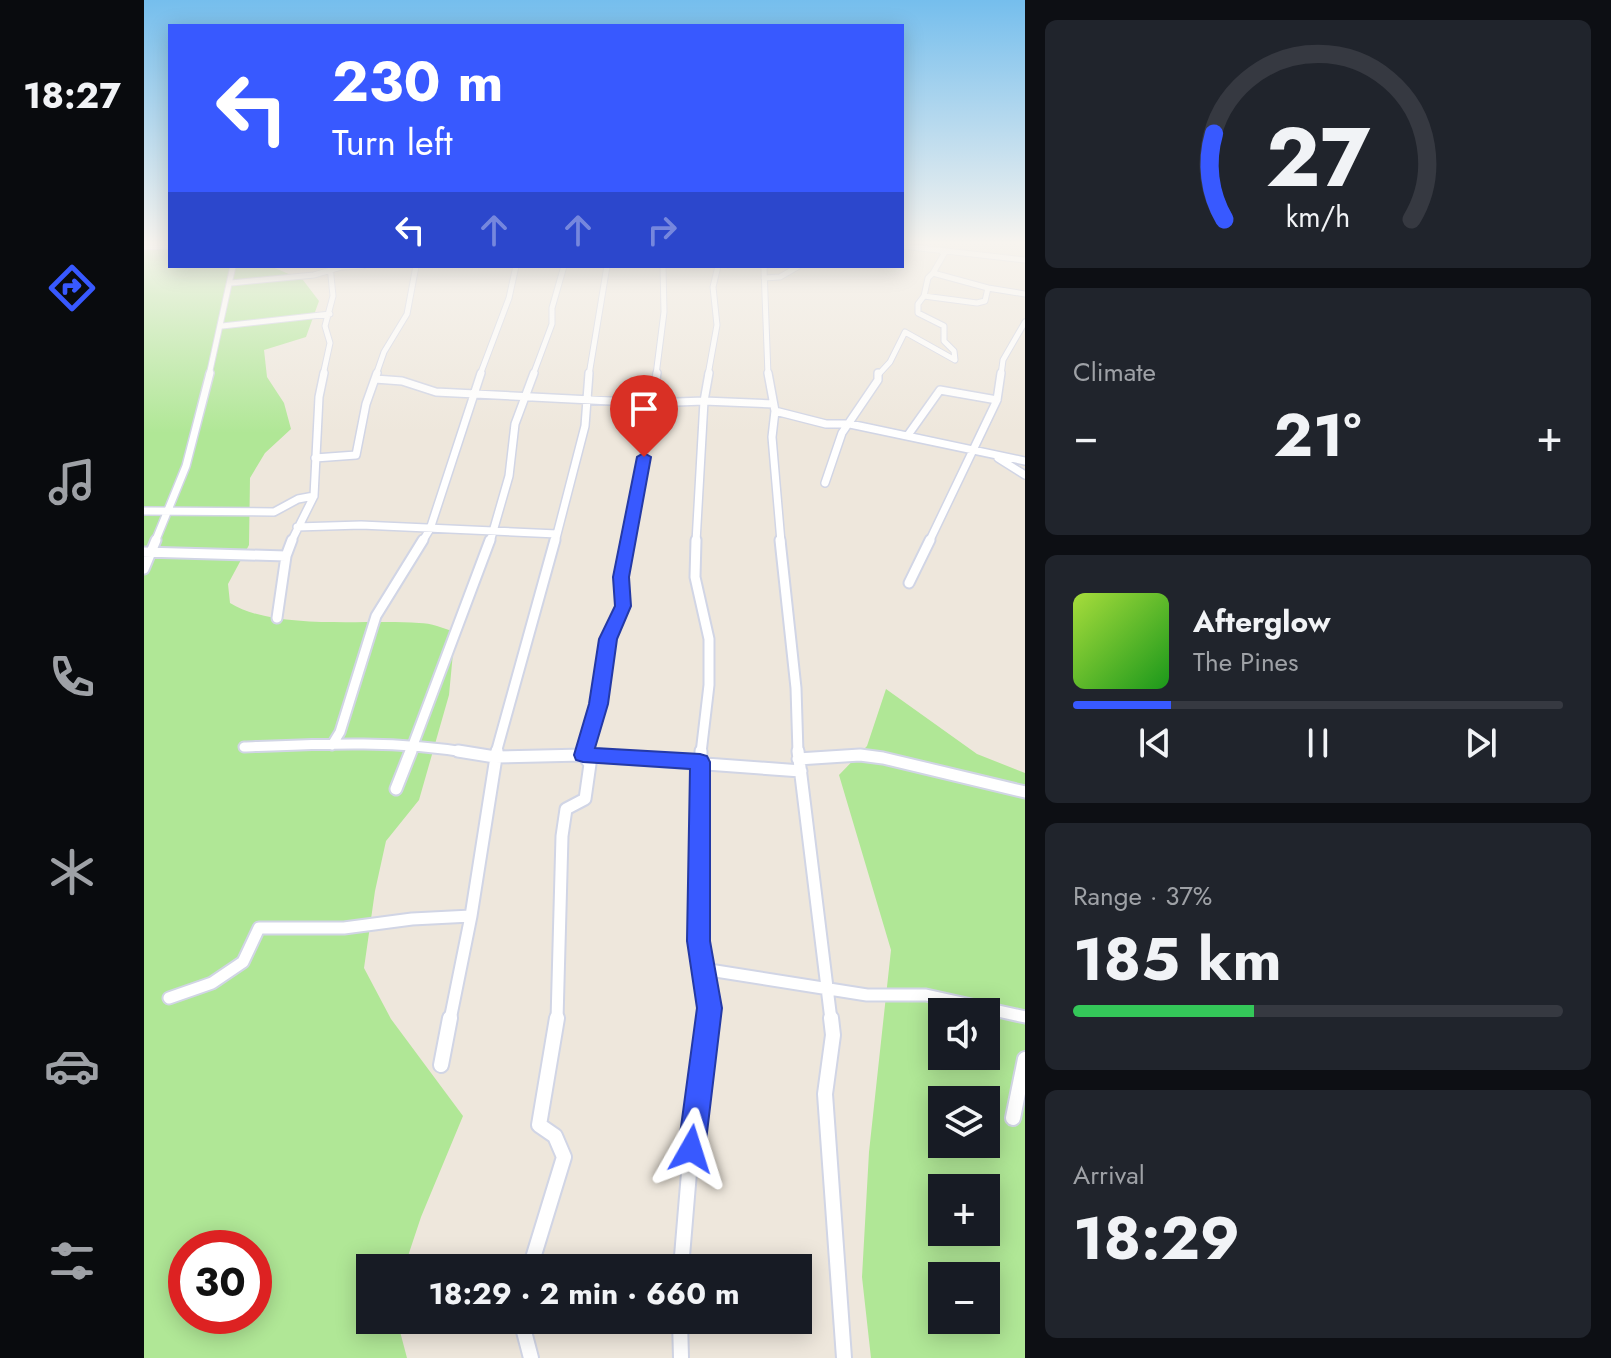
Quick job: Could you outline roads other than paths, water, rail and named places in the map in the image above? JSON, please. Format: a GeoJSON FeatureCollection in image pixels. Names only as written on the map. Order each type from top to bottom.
{"type":"FeatureCollection","features":[{"type":"Feature","properties":{"kind":"street"},"geometry":{"type":"LineString","coordinates":[[144,569],[148,552],[186,466],[226,306]]}},
{"type":"Feature","properties":{"kind":"street"},"geometry":{"type":"LineString","coordinates":[[277,618],[286,556],[314,496],[319,397],[330,343],[325,326],[331,306]]}},
{"type":"Feature","properties":{"kind":"street"},"geometry":{"type":"LineString","coordinates":[[315,458],[356,455],[362,417],[384,352],[408,306]]}},
{"type":"Feature","properties":{"kind":"street"},"geometry":{"type":"LineString","coordinates":[[332,745],[340,732],[376,616],[430,529],[473,394],[506,306]]}},
{"type":"Feature","properties":{"kind":"street"},"geometry":{"type":"LineString","coordinates":[[396,789],[494,530],[509,476],[515,424],[552,324],[552,306]]}},
{"type":"Feature","properties":{"kind":"street"},"geometry":{"type":"LineString","coordinates":[[441,1065],[471,916],[495,757],[585,426],[585,397],[602,306]]}},
{"type":"Feature","properties":{"kind":"street"},"geometry":{"type":"LineString","coordinates":[[583,755],[599,704],[608,639],[623,606],[621,577],[634,522],[664,306]]}},
{"type":"Feature","properties":{"kind":"street"},"geometry":{"type":"LineString","coordinates":[[682,1254],[709,1008],[698,941],[700,762],[709,685],[709,639],[695,577],[704,401],[717,325],[715,306]]}},
{"type":"Feature","properties":{"kind":"street"},"geometry":{"type":"LineString","coordinates":[[766,306],[768,385],[774,408],[774,479],[796,688],[798,759],[833,1035],[825,1094],[844,1358]]}},
{"type":"Feature","properties":{"kind":"street"},"geometry":{"type":"LineString","coordinates":[[825,483],[842,433],[878,380],[878,372],[890,362],[905,332],[955,360],[954,351],[944,341],[944,326],[918,313],[918,306]]}},
{"type":"Feature","properties":{"kind":"street"},"geometry":{"type":"LineString","coordinates":[[222,326],[330,314]]}},
{"type":"Feature","properties":{"kind":"street"},"geometry":{"type":"LineString","coordinates":[[909,583],[997,400],[1003,360],[1025,322]]}},
{"type":"Feature","properties":{"kind":"street"},"geometry":{"type":"LineString","coordinates":[[375,379],[402,381],[436,392],[585,397],[650,403],[704,401],[774,408],[826,424],[850,424],[1025,461]]}},
{"type":"Feature","properties":{"kind":"street"},"geometry":{"type":"LineString","coordinates":[[908,435],[940,390],[997,400]]}},
{"type":"Feature","properties":{"kind":"street"},"geometry":{"type":"LineString","coordinates":[[992,454],[1025,475]]}},
{"type":"Feature","properties":{"kind":"street"},"geometry":{"type":"LineString","coordinates":[[144,511],[274,512],[298,499],[314,496]]}},
{"type":"Feature","properties":{"kind":"street"},"geometry":{"type":"LineString","coordinates":[[297,527],[361,525],[557,534]]}},
{"type":"Feature","properties":{"kind":"street"},"geometry":{"type":"LineString","coordinates":[[148,552],[286,556]]}},
{"type":"Feature","properties":{"kind":"street"},"geometry":{"type":"LineString","coordinates":[[244,747],[368,742],[431,746],[495,757],[583,755],[801,771]]}},
{"type":"Feature","properties":{"kind":"street"},"geometry":{"type":"LineString","coordinates":[[534,1254],[564,1157],[555,1136],[539,1125],[557,1022],[562,836],[566,809],[585,799],[590,764],[583,755]]}},
{"type":"Feature","properties":{"kind":"street"},"geometry":{"type":"LineString","coordinates":[[798,759],[860,755],[883,758],[1025,792]]}},
{"type":"Feature","properties":{"kind":"street"},"geometry":{"type":"LineString","coordinates":[[169,998],[212,983],[243,962],[259,928],[344,928],[412,919],[471,916]]}},
{"type":"Feature","properties":{"kind":"street"},"geometry":{"type":"LineString","coordinates":[[703,969],[867,995],[926,995],[1025,1017]]}},
{"type":"Feature","properties":{"kind":"street"},"geometry":{"type":"LineString","coordinates":[[1013,1118],[1025,1059]]}},
{"type":"Feature","properties":{"kind":"street"},"geometry":{"type":"LineString","coordinates":[[525,1334],[531,1358]]}},
{"type":"Feature","properties":{"kind":"street"},"geometry":{"type":"LineString","coordinates":[[680,1334],[681,1358]]}}]}
